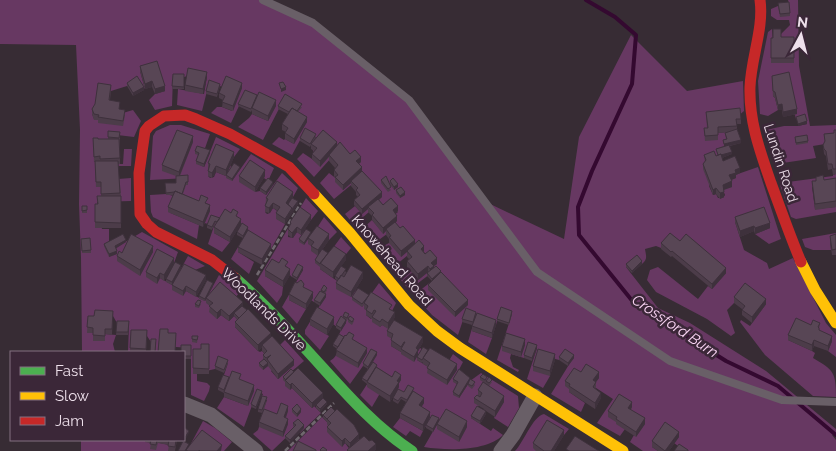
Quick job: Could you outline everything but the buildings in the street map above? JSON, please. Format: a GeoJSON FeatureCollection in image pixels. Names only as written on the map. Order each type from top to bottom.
{"type":"FeatureCollection","features":[{"type":"Feature","properties":{"kind":"street","name":"Lundin Road"},"geometry":{"type":"LineString","coordinates":[[760,0],[760,20],[750,74],[750,105],[754,132],[796,252],[812,287],[836,323]]}},
{"type":"Feature","properties":{"kind":"street","name":"Knowehead Road"},"geometry":{"type":"LineString","coordinates":[[164,116],[185,115],[230,134],[289,167],[350,233],[410,306],[437,331],[460,348],[623,451]]}},
{"type":"Feature","properties":{"kind":"street","name":"Woodlands Drive"},"geometry":{"type":"LineString","coordinates":[[164,116],[145,131],[139,172],[140,214],[148,225],[164,236],[216,262],[249,290],[385,433],[412,451]]}},
{"type":"Feature","properties":{"kind":"street"},"geometry":{"type":"LineString","coordinates":[[501,451],[513,435],[535,396]]}},
{"type":"Feature","properties":{"kind":"street"},"geometry":{"type":"LineString","coordinates":[[185,404],[211,416],[256,451]]}},
{"type":"Feature","properties":{"kind":"lane"},"geometry":{"type":"LineString","coordinates":[[263,0],[313,23],[409,100],[537,272],[670,361],[782,400],[836,402]]}},
{"type":"Feature","properties":{"kind":"path"},"geometry":{"type":"LineString","coordinates":[[249,290],[309,189]]}},
{"type":"Feature","properties":{"kind":"path"},"geometry":{"type":"LineString","coordinates":[[285,451],[345,392]]}},
{"type":"Feature","properties":{"kind":"shaded area"},"geometry":{"type":"Polygon","coordinates":[[[0,0],[263,0],[313,23],[409,100],[486,202],[564,239],[579,137],[631,35],[687,91],[743,81],[744,111],[718,133],[737,131],[724,147],[709,186],[713,195],[716,194],[718,198],[723,198],[725,195],[723,190],[735,175],[758,167],[781,239],[769,244],[755,234],[770,228],[735,222],[744,250],[767,263],[769,269],[793,258],[826,323],[836,335],[836,357],[828,351],[832,341],[788,340],[815,353],[813,358],[830,369],[834,377],[836,397],[813,396],[765,355],[740,322],[741,320],[750,326],[766,304],[734,303],[727,310],[735,333],[731,336],[707,319],[656,292],[647,280],[650,270],[658,267],[698,299],[708,286],[712,289],[726,273],[656,246],[645,249],[646,259],[642,264],[637,258],[626,267],[658,308],[690,323],[766,371],[836,429],[836,433],[832,435],[836,440],[836,451],[685,451],[674,443],[652,447],[658,451],[643,451],[630,442],[634,435],[617,422],[625,429],[620,436],[597,423],[613,399],[593,386],[570,390],[569,392],[585,403],[581,412],[551,394],[573,358],[564,352],[559,360],[538,354],[550,376],[543,388],[527,379],[537,348],[528,344],[524,358],[511,354],[510,358],[513,367],[519,370],[518,372],[497,360],[512,314],[497,321],[496,325],[477,319],[472,331],[492,338],[486,354],[468,342],[473,325],[466,311],[458,335],[432,315],[414,295],[441,274],[434,271],[421,254],[424,251],[419,246],[391,269],[376,250],[389,243],[395,228],[372,245],[360,231],[372,220],[383,233],[393,216],[398,212],[383,211],[377,205],[354,225],[345,214],[355,206],[362,214],[362,176],[334,199],[320,183],[329,173],[338,180],[343,190],[362,173],[340,148],[314,177],[297,159],[303,153],[320,166],[311,146],[316,137],[305,131],[292,155],[272,144],[279,137],[294,144],[285,97],[263,140],[238,127],[252,114],[268,121],[275,106],[245,93],[231,123],[211,113],[217,107],[232,111],[223,87],[209,83],[202,111],[177,105],[178,89],[204,94],[207,77],[188,74],[185,77],[173,76],[172,106],[155,110],[149,100],[155,94],[165,91],[140,71],[145,89],[137,79],[127,86],[111,91],[92,114],[94,119],[99,120],[133,110],[141,121],[134,137],[109,134],[108,140],[119,141],[119,144],[100,164],[123,164],[124,149],[132,149],[131,166],[118,166],[96,187],[101,187],[101,199],[120,198],[118,179],[131,178],[131,201],[97,202],[102,229],[109,229],[109,242],[115,248],[142,232],[178,252],[174,263],[160,278],[172,285],[188,256],[205,266],[190,272],[186,291],[205,301],[219,275],[240,292],[234,299],[207,303],[213,308],[217,319],[221,315],[229,321],[234,316],[240,322],[235,327],[258,351],[262,351],[276,366],[271,371],[278,379],[294,365],[277,348],[285,340],[304,361],[291,372],[292,388],[312,408],[314,406],[321,413],[300,433],[296,428],[272,451],[253,434],[259,427],[277,419],[262,413],[267,400],[261,398],[263,394],[257,392],[244,427],[217,408],[224,397],[248,406],[224,393],[223,378],[228,363],[219,359],[215,369],[193,374],[197,374],[197,381],[207,383],[210,386],[204,401],[191,395],[191,348],[176,347],[159,341],[158,351],[155,351],[156,342],[151,342],[147,336],[131,351],[128,351],[129,324],[117,323],[113,316],[93,333],[93,340],[105,341],[105,334],[116,335],[113,344],[115,351],[82,351],[79,204],[80,130],[76,45],[0,44],[0,0]]]}},
{"type":"Feature","properties":{"kind":"shaded area"},"geometry":{"type":"Polygon","coordinates":[[[788,0],[798,0],[799,66],[810,126],[836,125],[836,135],[825,144],[813,146],[816,158],[776,164],[766,130],[807,124],[805,117],[796,119],[795,115],[774,92],[773,96],[778,110],[768,116],[760,114],[758,81],[768,32],[772,29],[771,63],[781,43],[781,34],[790,25],[789,20],[777,20],[771,16],[771,9],[789,5],[788,0]]]}},
{"type":"Feature","properties":{"kind":"shaded area"},"geometry":{"type":"Polygon","coordinates":[[[170,125],[181,125],[210,134],[204,151],[196,163],[204,167],[216,137],[240,149],[234,157],[216,150],[208,176],[210,178],[214,177],[216,172],[226,176],[230,166],[233,168],[232,181],[251,154],[274,168],[268,181],[264,178],[265,175],[255,192],[260,191],[266,195],[282,173],[298,188],[293,197],[268,204],[265,212],[267,214],[270,213],[273,208],[280,213],[277,219],[285,224],[271,249],[249,236],[238,252],[254,262],[249,274],[231,259],[248,230],[236,221],[214,233],[230,242],[222,252],[208,244],[216,220],[208,224],[168,212],[199,225],[197,239],[153,217],[150,195],[166,194],[181,198],[188,178],[150,180],[153,136],[156,131],[170,125]]]}},
{"type":"Feature","properties":{"kind":"shaded area"},"geometry":{"type":"Polygon","coordinates":[[[836,174],[836,184],[812,187],[815,209],[836,207],[836,212],[796,219],[791,217],[780,185],[836,174]]]}},
{"type":"Feature","properties":{"kind":"shaded area"},"geometry":{"type":"Polygon","coordinates":[[[306,198],[318,211],[311,220],[288,235],[288,237],[293,238],[297,232],[301,235],[304,231],[312,236],[324,217],[337,232],[329,240],[317,232],[314,248],[319,257],[320,266],[341,237],[351,248],[343,258],[320,269],[340,283],[351,297],[356,290],[358,291],[362,307],[379,283],[396,303],[392,311],[368,312],[366,315],[371,319],[374,315],[380,327],[382,325],[388,328],[391,324],[394,325],[391,346],[401,352],[404,347],[416,354],[420,348],[423,350],[417,360],[430,368],[447,364],[453,354],[463,362],[453,381],[458,385],[459,398],[470,381],[481,373],[518,396],[519,408],[508,427],[494,418],[504,401],[478,406],[471,418],[491,431],[493,428],[503,435],[478,447],[445,449],[424,447],[439,421],[425,427],[430,417],[397,391],[379,395],[372,407],[360,395],[375,372],[369,368],[376,355],[363,366],[350,384],[330,361],[337,354],[339,336],[346,323],[337,327],[334,323],[310,325],[329,336],[320,350],[305,334],[305,330],[325,297],[320,294],[314,302],[311,300],[312,298],[289,300],[306,309],[297,324],[282,307],[303,270],[298,267],[292,277],[290,275],[265,276],[283,287],[282,295],[277,303],[257,281],[306,198]]]}},
{"type":"Feature","properties":{"kind":"shaded area"},"geometry":{"type":"Polygon","coordinates":[[[836,233],[836,240],[830,241],[831,250],[813,250],[805,247],[802,239],[836,233]]]}},
{"type":"Feature","properties":{"kind":"shaded area"},"geometry":{"type":"Polygon","coordinates":[[[410,270],[418,280],[428,272],[430,274],[409,290],[400,279],[410,270]]]}},
{"type":"Feature","properties":{"kind":"shaded area"},"geometry":{"type":"Polygon","coordinates":[[[544,414],[569,429],[564,435],[537,451],[515,451],[532,425],[544,414]]]}},
{"type":"Feature","properties":{"kind":"shaded area"},"geometry":{"type":"Polygon","coordinates":[[[322,417],[328,423],[342,446],[345,443],[351,451],[288,451],[322,417]]]}},
{"type":"Feature","properties":{"kind":"shaded area"},"geometry":{"type":"Polygon","coordinates":[[[400,418],[423,431],[420,437],[410,431],[406,436],[393,427],[400,418]]]}},
{"type":"Feature","properties":{"kind":"shaded area"},"geometry":{"type":"Polygon","coordinates":[[[203,421],[232,442],[224,451],[187,451],[203,421]]]}},
{"type":"Feature","properties":{"kind":"shaded area"},"geometry":{"type":"Polygon","coordinates":[[[81,441],[150,441],[169,445],[169,451],[81,451],[81,441]]]}},
{"type":"Feature","properties":{"kind":"waterway","name":"Crossford Burn"},"geometry":{"type":"LineString","coordinates":[[586,0],[615,17],[636,35],[632,84],[592,171],[578,207],[579,235],[634,303],[726,361],[778,386],[836,435]]}},
{"type":"Feature","properties":{"kind":"traffic: fast"},"geometry":{"type":"LineString","coordinates":[[235,278],[258,299],[365,412],[412,451]]}},
{"type":"Feature","properties":{"kind":"traffic: slow"},"geometry":{"type":"LineString","coordinates":[[314,194],[350,233],[409,305],[437,331],[460,348],[623,451]]}},
{"type":"Feature","properties":{"kind":"traffic: slow"},"geometry":{"type":"LineString","coordinates":[[801,262],[815,290],[836,323]]}},
{"type":"Feature","properties":{"kind":"traffic: jam"},"geometry":{"type":"LineString","coordinates":[[760,0],[759,32],[750,87],[751,112],[763,159],[801,262]]}},
{"type":"Feature","properties":{"kind":"traffic: jam"},"geometry":{"type":"LineString","coordinates":[[235,278],[212,260],[156,232],[140,214],[139,173],[145,131],[149,126],[164,116],[185,115],[196,119],[230,134],[289,167],[314,194]]}}]}
